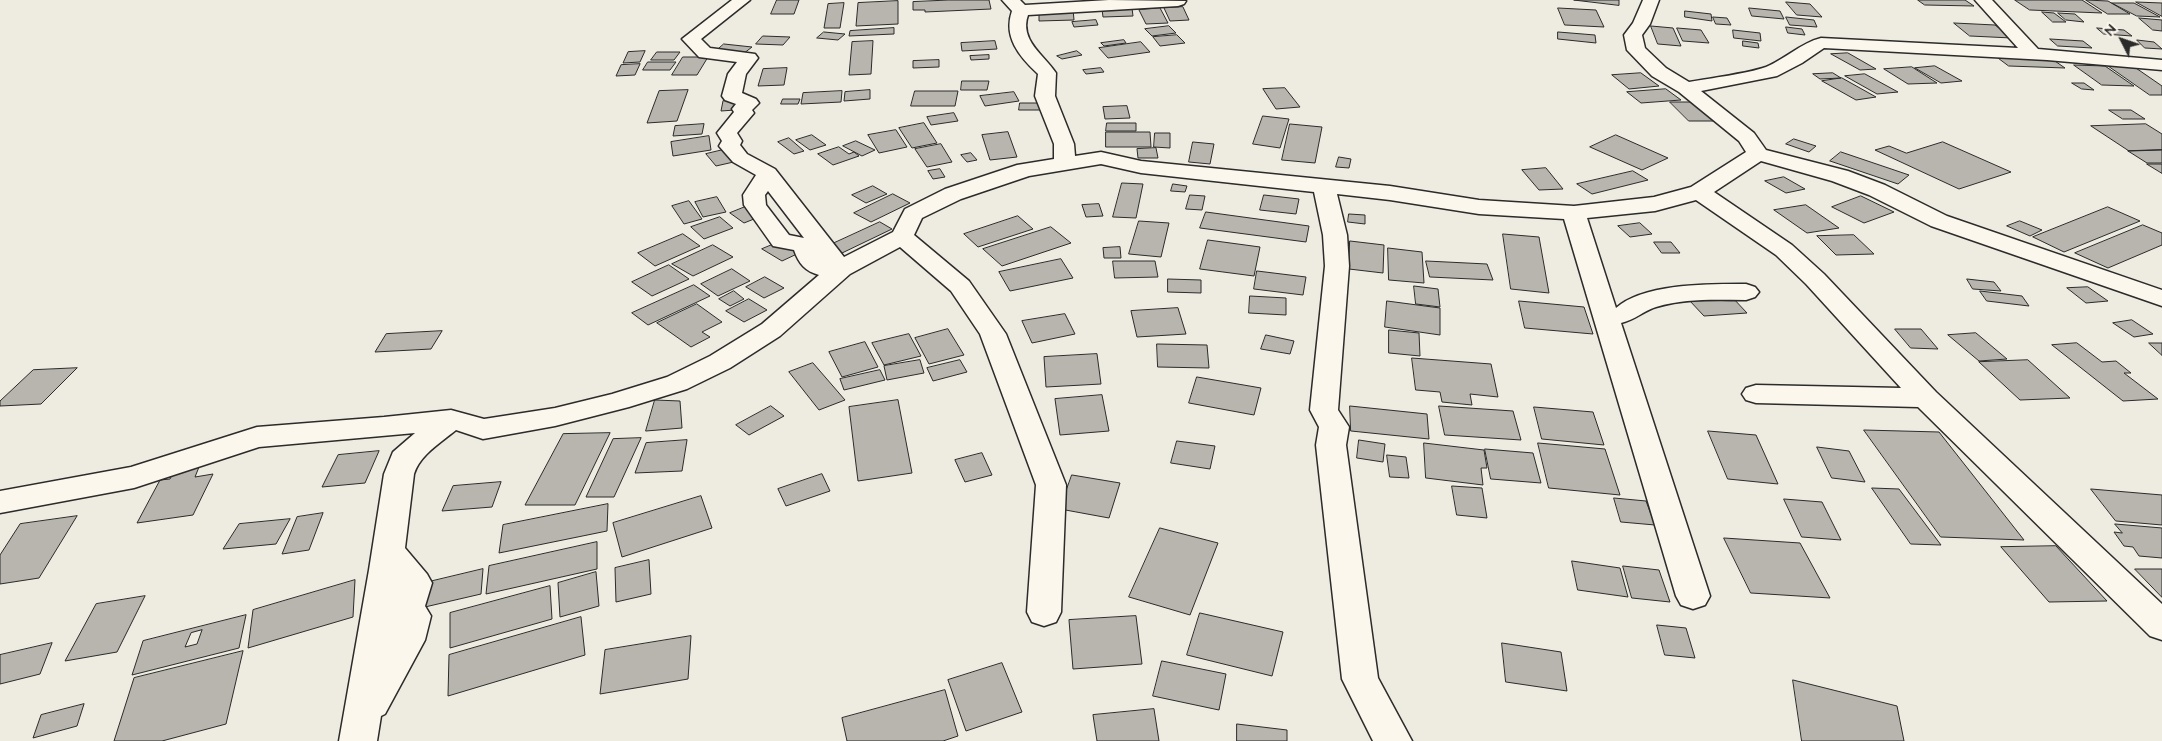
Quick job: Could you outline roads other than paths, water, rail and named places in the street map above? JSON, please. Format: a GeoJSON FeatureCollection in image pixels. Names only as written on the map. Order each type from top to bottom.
{"type":"FeatureCollection","features":[{"type":"Feature","properties":{"kind":"street"},"geometry":{"type":"LineString","coordinates":[[742,0],[691,39],[705,53],[749,58],[737,74],[732,96],[749,103],[742,109],[744,113],[727,134],[732,141],[729,146],[734,153],[767,174],[841,269]]}},
{"type":"Feature","properties":{"kind":"street"},"geometry":{"type":"LineString","coordinates":[[1651,0],[1641,24],[1632,35],[1636,50],[1659,72],[1686,88],[1747,137],[1758,154],[1840,176],[1877,190],[1939,221],[2162,298]]}},
{"type":"Feature","properties":{"kind":"street"},"geometry":{"type":"LineString","coordinates":[[1983,0],[2036,52]]}},
{"type":"Feature","properties":{"kind":"street"},"geometry":{"type":"LineString","coordinates":[[1065,164],[1064,144],[1045,96],[1047,73],[1032,60],[1020,38],[1016,24],[1016,5],[1178,1]]}},
{"type":"Feature","properties":{"kind":"street"},"geometry":{"type":"LineString","coordinates":[[1686,88],[1770,72],[1822,43],[1845,42],[2036,52],[2162,65]]}},
{"type":"Feature","properties":{"kind":"street"},"geometry":{"type":"LineString","coordinates":[[0,502],[134,477],[257,437],[384,427],[451,419],[484,429],[564,414],[619,401],[677,383],[720,362],[771,330],[821,284],[841,269],[902,236],[913,214],[953,194],[1025,170],[1101,158],[1142,167],[1390,194],[1479,207],[1574,213],[1654,204],[1699,192],[1758,154]]}},
{"type":"Feature","properties":{"kind":"street"},"geometry":{"type":"LineString","coordinates":[[767,174],[767,177],[754,195],[755,205],[781,241],[804,245],[810,261],[825,270],[821,284]]}},
{"type":"Feature","properties":{"kind":"street"},"geometry":{"type":"LineString","coordinates":[[1324,188],[1335,235],[1337,266],[1324,410],[1334,427],[1331,445],[1360,679],[1392,741]]}},
{"type":"Feature","properties":{"kind":"street"},"geometry":{"type":"LineString","coordinates":[[1699,192],[1784,250],[1816,279],[1926,398],[2162,626]]}},
{"type":"Feature","properties":{"kind":"street"},"geometry":{"type":"LineString","coordinates":[[1574,213],[1693,596]]}},
{"type":"Feature","properties":{"kind":"street"},"geometry":{"type":"LineString","coordinates":[[902,236],[960,286],[993,334],[1051,485],[1044,612]]}},
{"type":"Feature","properties":{"kind":"street"},"geometry":{"type":"LineString","coordinates":[[1607,318],[1623,315],[1645,302],[1685,292],[1746,292]]}},
{"type":"Feature","properties":{"kind":"street"},"geometry":{"type":"LineString","coordinates":[[1756,394],[1926,398]]}},
{"type":"Feature","properties":{"kind":"street"},"geometry":{"type":"LineString","coordinates":[[360,732],[407,640],[414,616],[408,615],[406,610],[414,583],[389,552],[398,474],[404,459],[451,419]]}}]}
